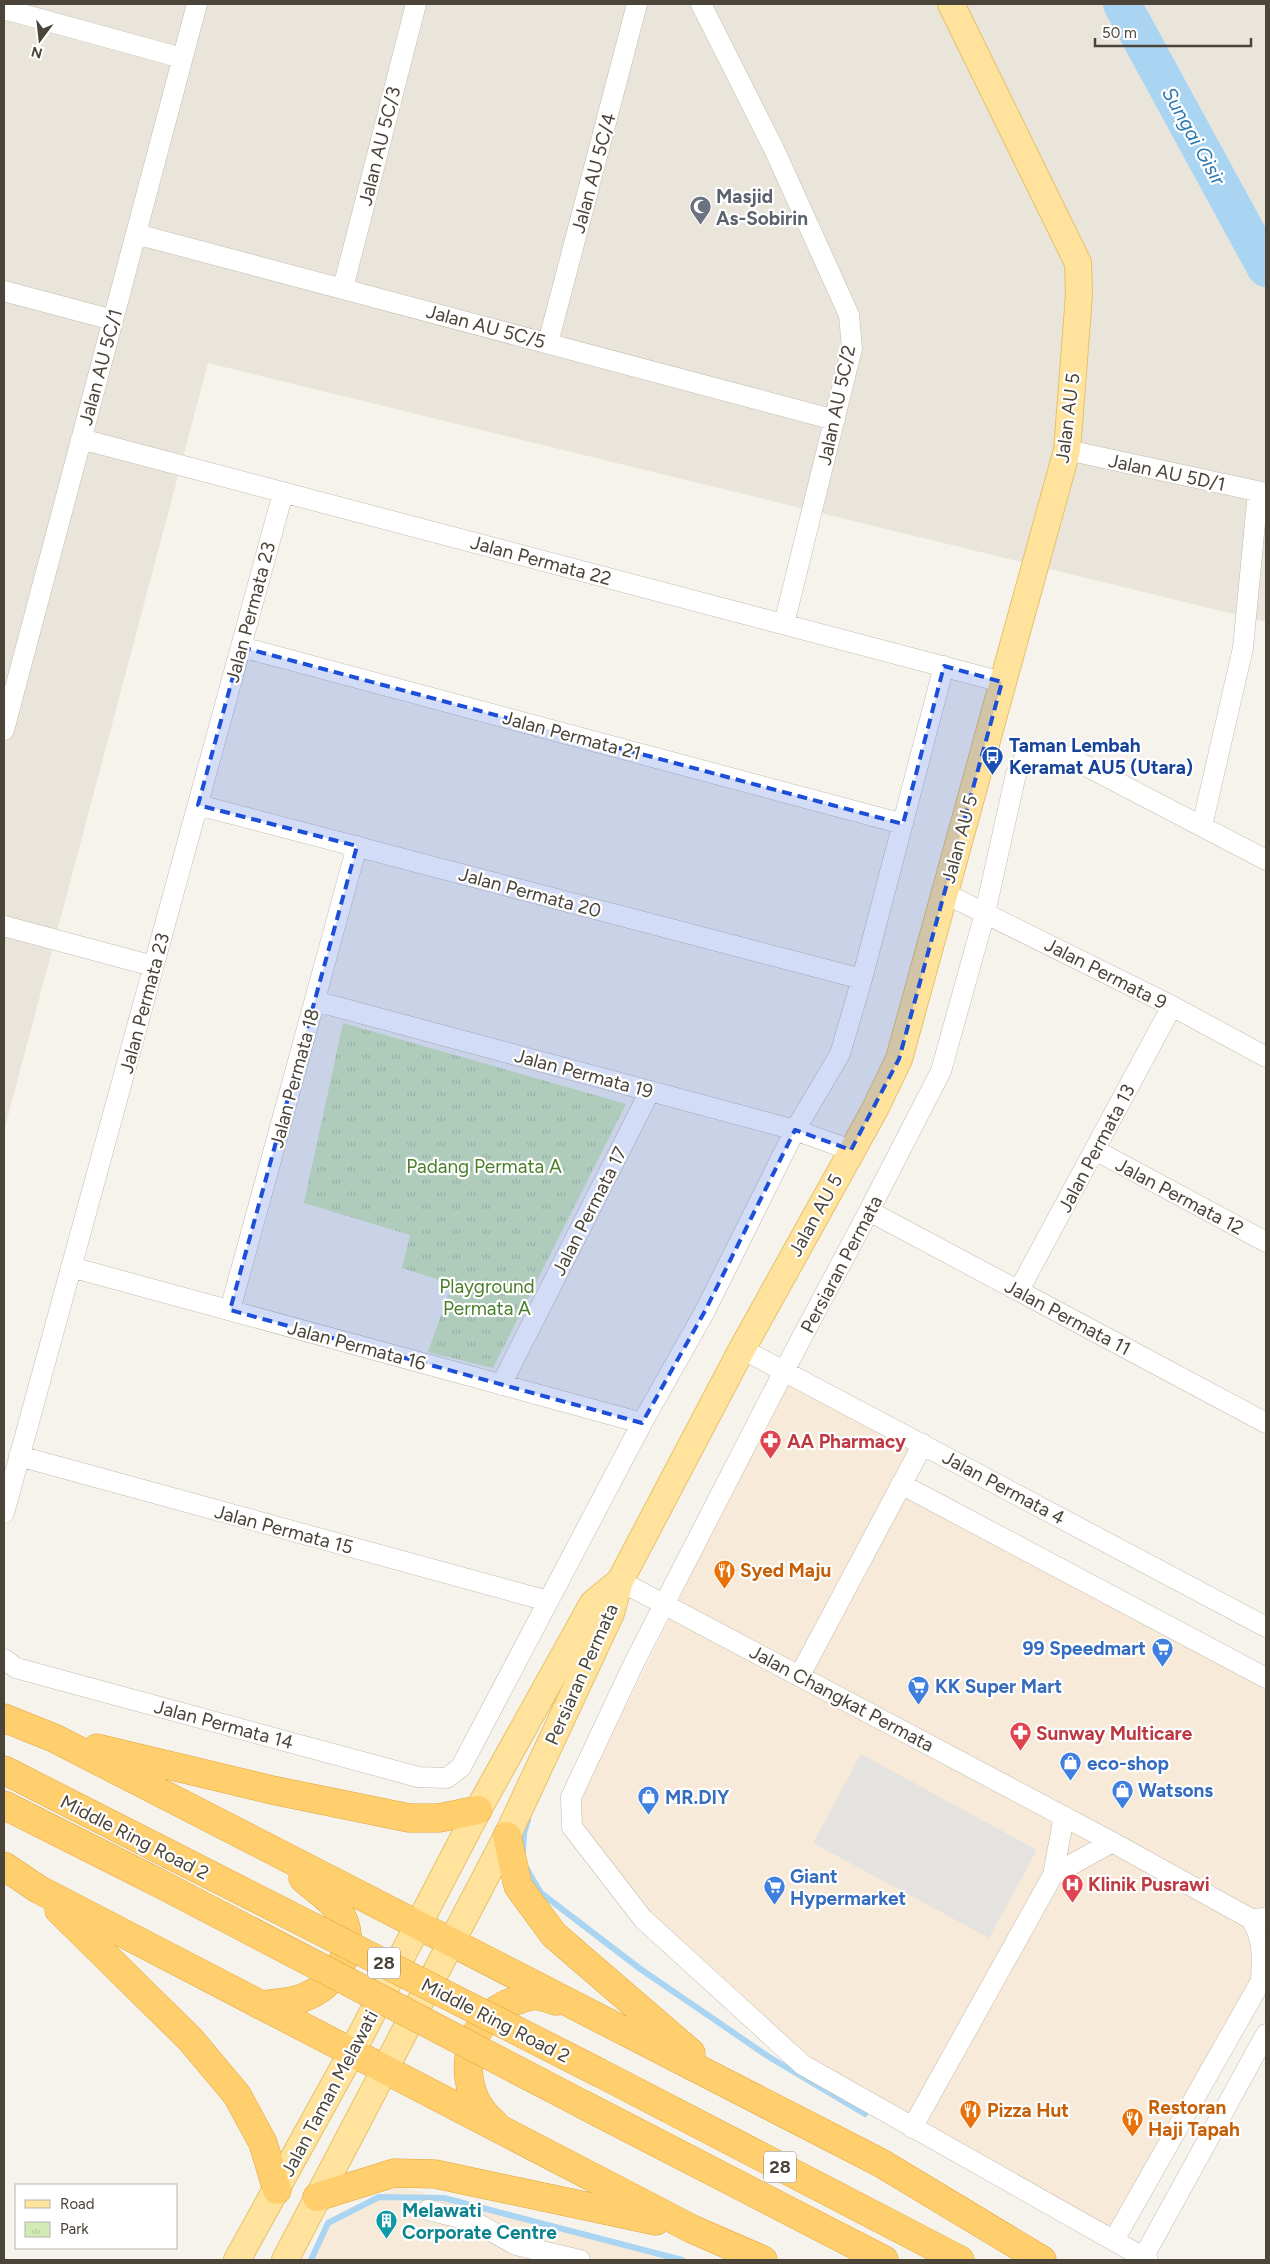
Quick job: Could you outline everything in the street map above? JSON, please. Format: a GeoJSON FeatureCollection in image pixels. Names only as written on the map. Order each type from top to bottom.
{"type":"FeatureCollection","features":[{"type":"Feature","properties":{"kind":"highway"},"geometry":{"type":"LineString","coordinates":[[4,1718],[54,1738],[881,2163],[1042,2260]]}},
{"type":"Feature","properties":{"kind":"highway"},"geometry":{"type":"LineString","coordinates":[[54,1738],[272,1790],[409,1818],[439,1818],[478,1810]]}},
{"type":"Feature","properties":{"kind":"highway","name":"Middle Ring Road 2"},"geometry":{"type":"LineString","coordinates":[[4,1770],[600,2073],[960,2260]]}},
{"type":"Feature","properties":{"kind":"highway","name":"Middle Ring Road 2"},"geometry":{"type":"LineString","coordinates":[[4,1805],[155,1881],[884,2260]]}},
{"type":"Feature","properties":{"kind":"highway"},"geometry":{"type":"LineString","coordinates":[[507,1836],[518,1886],[554,1935],[727,2084]]}},
{"type":"Feature","properties":{"kind":"highway"},"geometry":{"type":"LineString","coordinates":[[260,2005],[293,2001],[308,1996],[329,1982],[344,1962],[348,1937],[343,1919],[332,1902],[269,1848]]}},
{"type":"Feature","properties":{"kind":"highway"},"geometry":{"type":"LineString","coordinates":[[4,1866],[38,1889],[508,2134],[692,2229],[763,2260]]}},
{"type":"Feature","properties":{"kind":"highway"},"geometry":{"type":"LineString","coordinates":[[38,1889],[190,2039],[237,2095],[263,2143],[277,2190]]}},
{"type":"Feature","properties":{"kind":"highway"},"geometry":{"type":"LineString","coordinates":[[508,2134],[487,2117],[472,2094],[467,2067],[472,2040],[486,2018],[508,2002],[534,1996],[572,2004]]}},
{"type":"Feature","properties":{"kind":"highway"},"geometry":{"type":"LineString","coordinates":[[317,2197],[394,2173],[435,2174],[692,2229]]}},
{"type":"Feature","properties":{"kind":"main road","name":"Jalan AU 5"},"geometry":{"type":"LineString","coordinates":[[620,1581],[742,1349],[874,1111],[899,1059],[1067,450],[1079,295],[1078,263],[951,4]]}},
{"type":"Feature","properties":{"kind":"main road","name":"Persiaran Permata"},"geometry":{"type":"LineString","coordinates":[[418,1925],[478,1810],[593,1603],[620,1581]]}},
{"type":"Feature","properties":{"kind":"main road","name":"Persiaran Permata"},"geometry":{"type":"LineString","coordinates":[[385,2070],[507,1836],[611,1613],[620,1581]]}},
{"type":"Feature","properties":{"kind":"main road","name":"Jalan Taman Melawati"},"geometry":{"type":"LineString","coordinates":[[237,2260],[352,2052],[418,1925]]}},
{"type":"Feature","properties":{"kind":"main road","name":"Jalan Taman Melawati"},"geometry":{"type":"LineString","coordinates":[[285,2260],[385,2070]]}},
{"type":"Feature","properties":{"kind":"street","name":"Jalan AU 5C/1"},"geometry":{"type":"LineString","coordinates":[[4,730],[7,702],[81,439],[197,4]]}},
{"type":"Feature","properties":{"kind":"street","name":"Jalan AU 5C/3"},"geometry":{"type":"LineString","coordinates":[[343,288],[416,4]]}},
{"type":"Feature","properties":{"kind":"street","name":"Jalan AU 5C/4"},"geometry":{"type":"LineString","coordinates":[[548,343],[637,4]]}},
{"type":"Feature","properties":{"kind":"street","name":"Jalan AU 5C/2"},"geometry":{"type":"LineString","coordinates":[[701,4],[774,149],[849,315],[852,348],[784,624]]}},
{"type":"Feature","properties":{"kind":"street"},"geometry":{"type":"LineString","coordinates":[[4,9],[182,58]]}},
{"type":"Feature","properties":{"kind":"street","name":"Jalan AU 5C/5"},"geometry":{"type":"LineString","coordinates":[[136,234],[835,420]]}},
{"type":"Feature","properties":{"kind":"street"},"geometry":{"type":"LineString","coordinates":[[4,291],[113,320]]}},
{"type":"Feature","properties":{"kind":"street","name":"Jalan Permata 22"},"geometry":{"type":"LineString","coordinates":[[81,439],[1002,682]]}},
{"type":"Feature","properties":{"kind":"street","name":"Jalan AU 5D/1"},"geometry":{"type":"LineString","coordinates":[[1067,450],[1262,493]]}},
{"type":"Feature","properties":{"kind":"street","name":"Jalan Permata 23"},"geometry":{"type":"LineString","coordinates":[[4,1513],[283,493]]}},
{"type":"Feature","properties":{"kind":"street"},"geometry":{"type":"LineString","coordinates":[[1262,493],[1242,648],[1202,826],[1266,860]]}},
{"type":"Feature","properties":{"kind":"street","name":"Jalan Permata 21"},"geometry":{"type":"LineString","coordinates":[[241,647],[903,824]]}},
{"type":"Feature","properties":{"kind":"street"},"geometry":{"type":"LineString","coordinates":[[548,1601],[642,1423],[705,1311],[795,1130],[840,1054],[862,979],[944,666]]}},
{"type":"Feature","properties":{"kind":"street","name":"Persiaran Permata"},"geometry":{"type":"LineString","coordinates":[[1146,2259],[803,2065],[643,1919],[572,1828],[571,1797],[635,1661],[941,1071],[984,913],[1016,774],[1028,752],[1063,754],[1202,826]]}},
{"type":"Feature","properties":{"kind":"street","name":"Jalan Permata 20"},"geometry":{"type":"LineString","coordinates":[[198,805],[862,979]]}},
{"type":"Feature","properties":{"kind":"street","name":"Jalan Permata 18"},"geometry":{"type":"LineString","coordinates":[[230,1310],[357,846]]}},
{"type":"Feature","properties":{"kind":"street","name":"Jalan Permata 9"},"geometry":{"type":"LineString","coordinates":[[944,894],[1172,1006],[1266,1056]]}},
{"type":"Feature","properties":{"kind":"street"},"geometry":{"type":"LineString","coordinates":[[4,926],[154,966]]}},
{"type":"Feature","properties":{"kind":"street","name":"Jalan Permata 19"},"geometry":{"type":"LineString","coordinates":[[315,1001],[795,1130],[852,1150]]}},
{"type":"Feature","properties":{"kind":"street","name":"Jalan Permata 13"},"geometry":{"type":"LineString","coordinates":[[1019,1290],[1172,1006]]}},
{"type":"Feature","properties":{"kind":"street","name":"Jalan Permata 17"},"geometry":{"type":"LineString","coordinates":[[501,1384],[650,1091]]}},
{"type":"Feature","properties":{"kind":"street","name":"Jalan Permata 12"},"geometry":{"type":"LineString","coordinates":[[1095,1150],[1266,1242]]}},
{"type":"Feature","properties":{"kind":"street","name":"Jalan Permata 11"},"geometry":{"type":"LineString","coordinates":[[870,1211],[1266,1423]]}},
{"type":"Feature","properties":{"kind":"street","name":"Jalan Permata 16"},"geometry":{"type":"LineString","coordinates":[[71,1267],[642,1423]]}},
{"type":"Feature","properties":{"kind":"street","name":"Jalan Permata 4"},"geometry":{"type":"LineString","coordinates":[[742,1349],[1266,1627]]}},
{"type":"Feature","properties":{"kind":"street"},"geometry":{"type":"LineString","coordinates":[[800,1675],[923,1444]]}},
{"type":"Feature","properties":{"kind":"street","name":"Jalan Permata 15"},"geometry":{"type":"LineString","coordinates":[[19,1456],[548,1601]]}},
{"type":"Feature","properties":{"kind":"street"},"geometry":{"type":"LineString","coordinates":[[901,1484],[1266,1678]]}},
{"type":"Feature","properties":{"kind":"street","name":"Jalan Changkat Permata"},"geometry":{"type":"LineString","coordinates":[[620,1581],[666,1603],[1112,1842],[1259,1918]]}},
{"type":"Feature","properties":{"kind":"street","name":"Jalan Permata 14"},"geometry":{"type":"LineString","coordinates":[[4,1660],[16,1668],[409,1774],[447,1778],[461,1767],[548,1601]]}},
{"type":"Feature","properties":{"kind":"street"},"geometry":{"type":"LineString","coordinates":[[912,2128],[1053,1875],[1064,1816]]}},
{"type":"Feature","properties":{"kind":"street"},"geometry":{"type":"LineString","coordinates":[[1053,1875],[1112,1842]]}},
{"type":"Feature","properties":{"kind":"street"},"geometry":{"type":"LineString","coordinates":[[1114,2240],[1261,1981],[1262,1948],[1259,1918]]}},
{"type":"Feature","properties":{"kind":"street"},"geometry":{"type":"LineString","coordinates":[[1146,2259],[1266,2034]]}},
{"type":"Feature","properties":{"kind":"street"},"geometry":{"type":"LineString","coordinates":[[428,2210],[473,2221],[512,2253],[580,2260]]}},
{"type":"Feature","properties":{"kind":"highlighted area"},"geometry":{"type":"Polygon","coordinates":[[[241,647],[903,824],[944,666],[1002,682],[899,1059],[851,1150],[795,1130],[705,1311],[642,1423],[230,1310],[357,846],[198,805],[241,647]]]}},
{"type":"Feature","properties":{"kind":"shaded area"},"geometry":{"type":"Polygon","coordinates":[[[4,4],[1266,4],[1266,622],[208,363],[4,1131],[4,4]]]}},
{"type":"Feature","properties":{"kind":"shaded area"},"geometry":{"type":"Polygon","coordinates":[[[787,1382],[911,1447],[891,1486],[1266,1688],[1266,1955],[1112,2230],[807,2058],[651,1915],[579,1823],[581,1797],[787,1382]]]}},
{"type":"Feature","properties":{"kind":"shaded area"},"geometry":{"type":"Polygon","coordinates":[[[861,1754],[1037,1850],[989,1938],[813,1843],[861,1754]]]}},
{"type":"Feature","properties":{"kind":"shaded area"},"geometry":{"type":"Polygon","coordinates":[[[398,2186],[667,2260],[311,2260],[325,2230],[398,2186]]]}},
{"type":"Feature","properties":{"kind":"green space","name":"Padang Permata A"},"geometry":{"type":"Polygon","coordinates":[[[343,1023],[626,1104],[493,1368],[428,1352],[452,1284],[402,1268],[410,1235],[304,1203],[343,1023]]]}},
{"type":"Feature","properties":{"kind":"waterway","name":"Sungai Gisir"},"geometry":{"type":"LineString","coordinates":[[1122,4],[1266,268]]}},
{"type":"Feature","properties":{"kind":"waterway"},"geometry":{"type":"LineString","coordinates":[[523,1852],[524,1833],[528,1820]]}},
{"type":"Feature","properties":{"kind":"waterway"},"geometry":{"type":"LineString","coordinates":[[525,1866],[541,1893],[639,1968],[769,2057],[865,2114]]}},
{"type":"Feature","properties":{"kind":"waterway"},"geometry":{"type":"LineString","coordinates":[[311,2260],[328,2223],[379,2197],[444,2198],[682,2260]]}},
{"type":"Feature","properties":{"kind":"place","name":"Masjid As-Sobirin"},"geometry":{"type":"Point","coordinates":[700,226]}},
{"type":"Feature","properties":{"kind":"place","name":"Taman Lembah Keramat AU5 (Utara)"},"geometry":{"type":"Point","coordinates":[993,775]}},
{"type":"Feature","properties":{"kind":"place","name":"AA Pharmacy"},"geometry":{"type":"Point","coordinates":[771,1460]}},
{"type":"Feature","properties":{"kind":"place","name":"Syed Maju"},"geometry":{"type":"Point","coordinates":[724,1589]}},
{"type":"Feature","properties":{"kind":"place","name":"99 Speedmart"},"geometry":{"type":"Point","coordinates":[1162,1667]}},
{"type":"Feature","properties":{"kind":"place","name":"KK Super Mart"},"geometry":{"type":"Point","coordinates":[919,1705]}},
{"type":"Feature","properties":{"kind":"place","name":"Sunway Multicare"},"geometry":{"type":"Point","coordinates":[1020,1752]}},
{"type":"Feature","properties":{"kind":"place","name":"eco-shop"},"geometry":{"type":"Point","coordinates":[1071,1782]}},
{"type":"Feature","properties":{"kind":"place","name":"Watsons"},"geometry":{"type":"Point","coordinates":[1122,1809]}},
{"type":"Feature","properties":{"kind":"place","name":"MR.DIY"},"geometry":{"type":"Point","coordinates":[649,1816]}},
{"type":"Feature","properties":{"kind":"place","name":"Klinik Pusrawi"},"geometry":{"type":"Point","coordinates":[1072,1903]}},
{"type":"Feature","properties":{"kind":"place","name":"Giant Hypermarket"},"geometry":{"type":"Point","coordinates":[774,1906]}},
{"type":"Feature","properties":{"kind":"place","name":"Pizza Hut"},"geometry":{"type":"Point","coordinates":[971,2129]}},
{"type":"Feature","properties":{"kind":"place","name":"Restoran Haji Tapah"},"geometry":{"type":"Point","coordinates":[1132,2137]}},
{"type":"Feature","properties":{"kind":"place","name":"Melawati Corporate Centre"},"geometry":{"type":"Point","coordinates":[386,2240]}},
{"type":"Feature","properties":{"kind":"park label","name":"Playground Permata A"},"geometry":{"type":"Point","coordinates":[487,1297]}}]}
